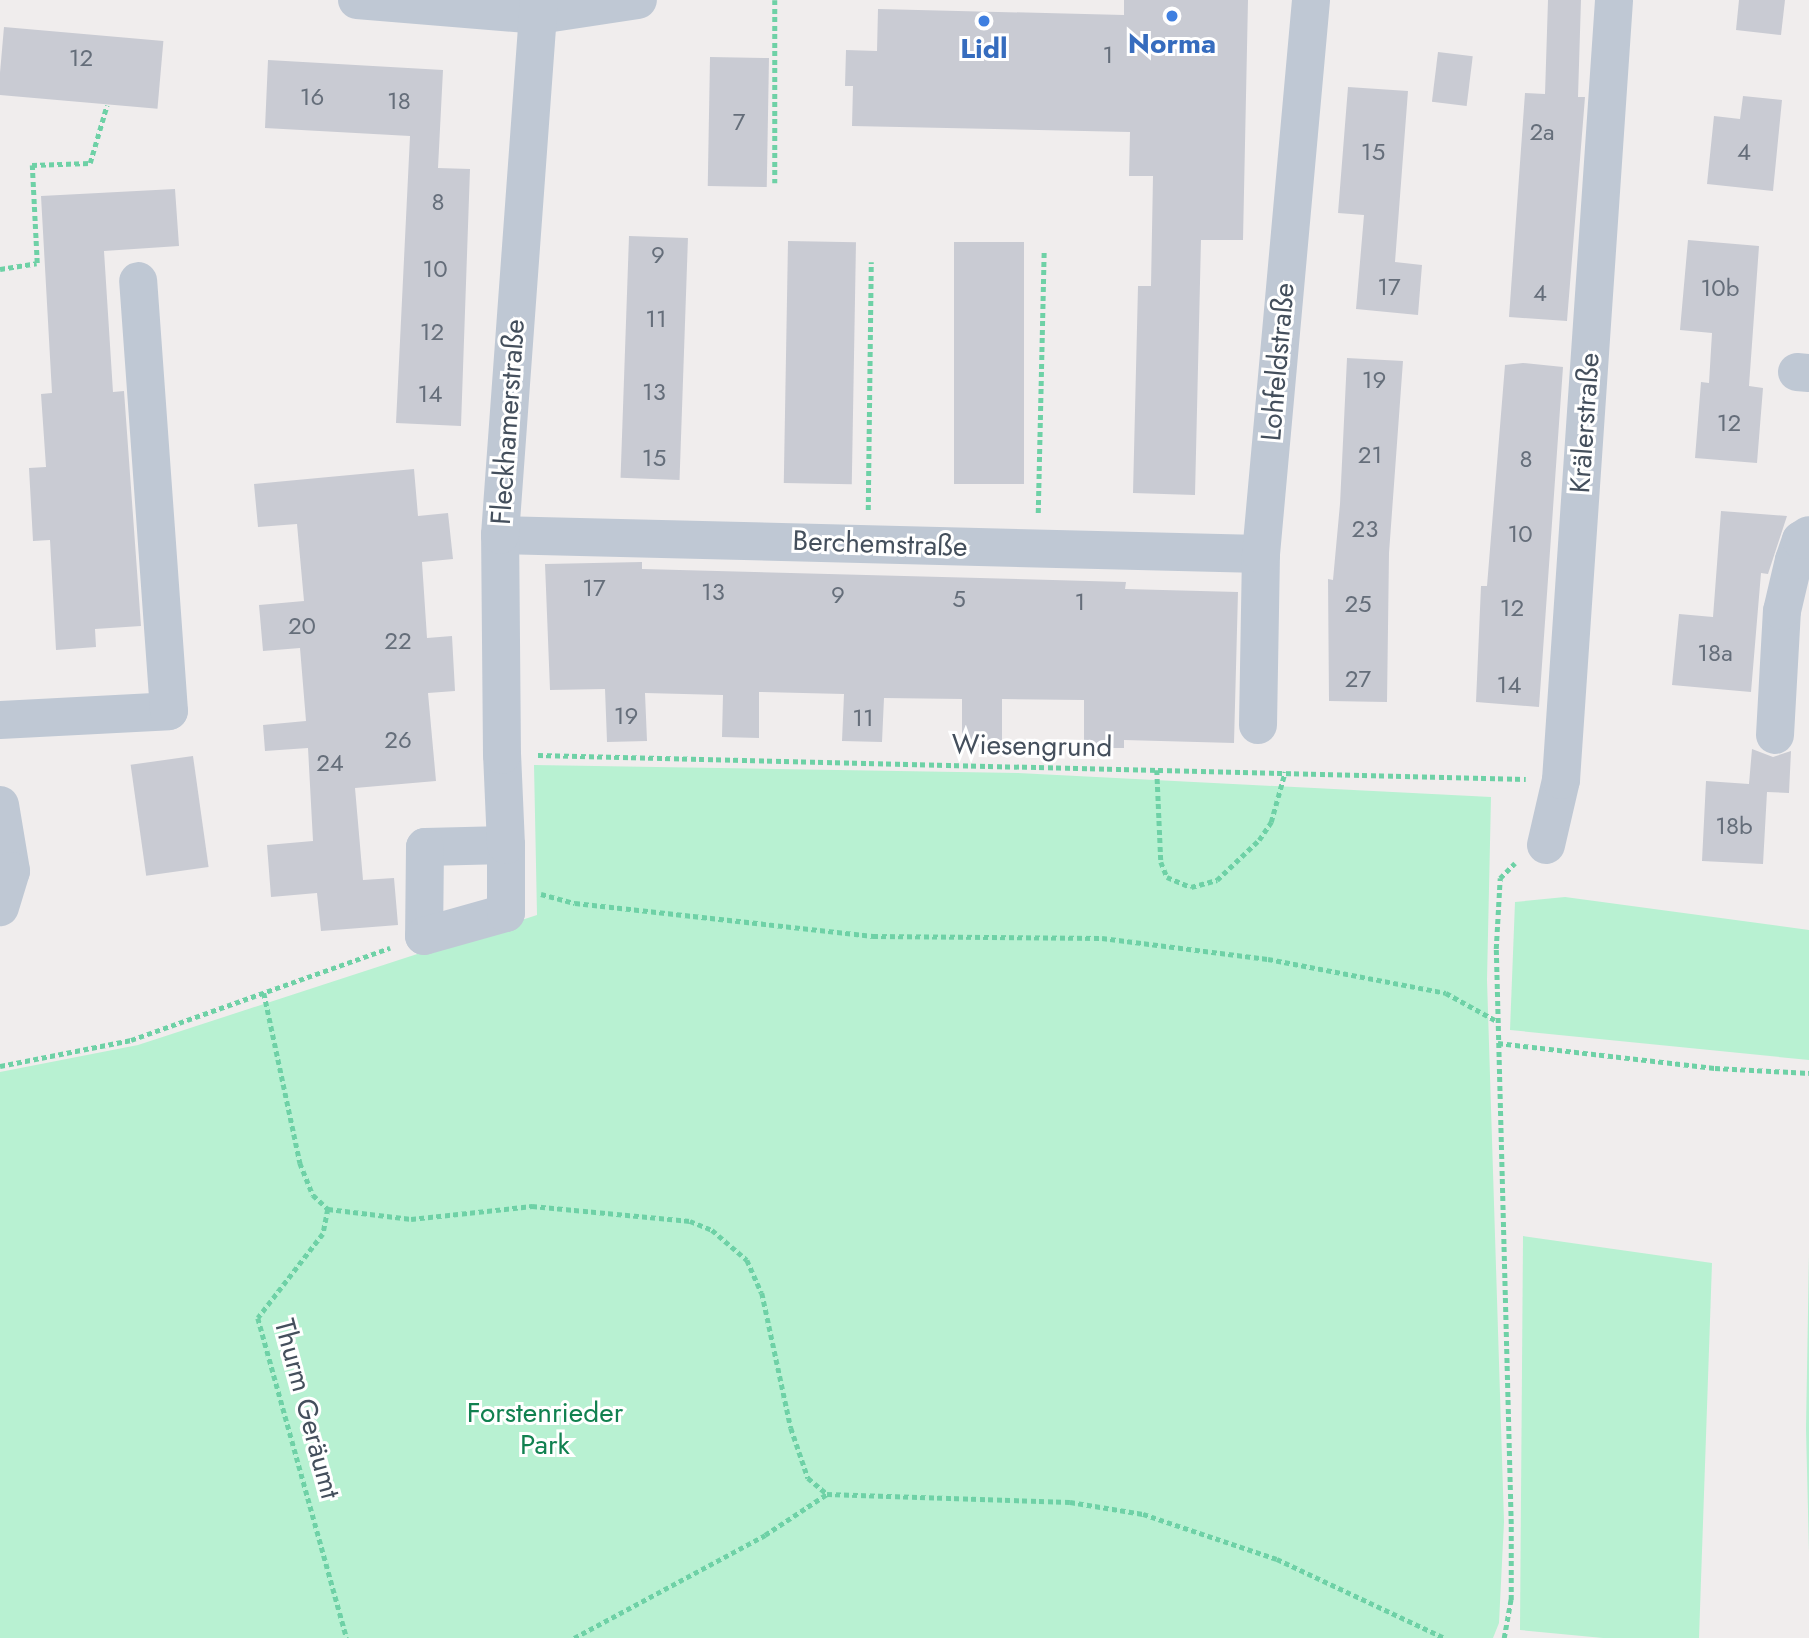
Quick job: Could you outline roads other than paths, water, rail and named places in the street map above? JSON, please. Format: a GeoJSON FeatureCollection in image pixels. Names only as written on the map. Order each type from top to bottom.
{"type":"FeatureCollection","features":[{"type":"Feature","properties":{"kind":"street"},"geometry":{"type":"LineString","coordinates":[[358,0],[539,8],[638,0]]}},
{"type":"Feature","properties":{"kind":"street","name":"Lohfeldstraße"},"geometry":{"type":"LineString","coordinates":[[1258,725],[1261,554],[1311,0]]}},
{"type":"Feature","properties":{"kind":"street","name":"Krälerstraße"},"geometry":{"type":"LineString","coordinates":[[1546,845],[1561,780],[1614,0]]}},
{"type":"Feature","properties":{"kind":"street","name":"Fleckhamerstraße"},"geometry":{"type":"LineString","coordinates":[[506,845],[425,847],[424,936],[506,914],[506,845],[502,755],[500,535],[539,8]]}},
{"type":"Feature","properties":{"kind":"street"},"geometry":{"type":"LineString","coordinates":[[0,720],[169,711],[138,281]]}},
{"type":"Feature","properties":{"kind":"street","name":"Berchemstraße"},"geometry":{"type":"LineString","coordinates":[[500,535],[1261,554]]}},
{"type":"Feature","properties":{"kind":"street"},"geometry":{"type":"LineString","coordinates":[[1775,736],[1782,611],[1801,540],[1809,535]]}},
{"type":"Feature","properties":{"kind":"street"},"geometry":{"type":"LineString","coordinates":[[0,805],[11,871],[0,907]]}},
{"type":"Feature","properties":{"kind":"place","name":"Norma"},"geometry":{"type":"Point","coordinates":[1172,16]}},
{"type":"Feature","properties":{"kind":"place","name":"Lidl"},"geometry":{"type":"Point","coordinates":[984,21]}},
{"type":"Feature","properties":{"kind":"park label","name":"Forstenrieder Park"},"geometry":{"type":"Point","coordinates":[545,1429]}}]}
